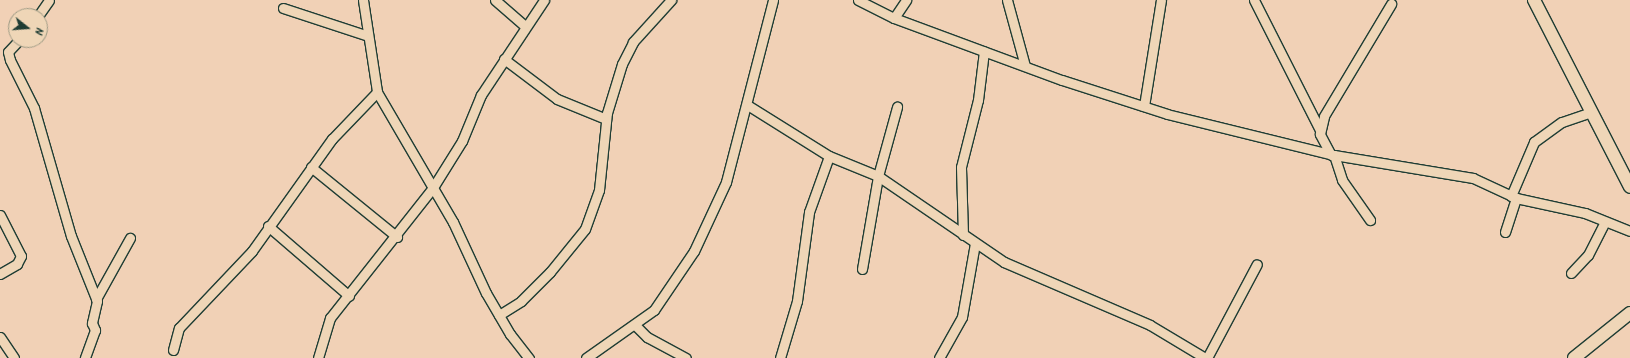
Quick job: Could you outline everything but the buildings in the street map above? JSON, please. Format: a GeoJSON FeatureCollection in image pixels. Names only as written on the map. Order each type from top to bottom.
{"type":"FeatureCollection","features":[{"type":"Feature","properties":{"kind":"main road"},"geometry":{"type":"LineString","coordinates":[[1534,0],[1590,112],[1630,186]]}},
{"type":"Feature","properties":{"kind":"main road"},"geometry":{"type":"LineString","coordinates":[[1574,358],[1586,353],[1630,313]]}},
{"type":"Feature","properties":{"kind":"street"},"geometry":{"type":"LineString","coordinates":[[363,0],[377,92],[432,189],[453,222],[499,315],[530,358]]}},
{"type":"Feature","properties":{"kind":"street"},"geometry":{"type":"LineString","coordinates":[[495,0],[525,26]]}},
{"type":"Feature","properties":{"kind":"street"},"geometry":{"type":"LineString","coordinates":[[318,358],[330,318],[397,237],[432,189],[462,141],[481,94],[525,26],[544,0]]}},
{"type":"Feature","properties":{"kind":"street"},"geometry":{"type":"LineString","coordinates":[[499,315],[521,301],[550,272],[585,228],[599,190],[606,119],[627,50],[671,0]]}},
{"type":"Feature","properties":{"kind":"street"},"geometry":{"type":"LineString","coordinates":[[586,358],[636,326],[665,297],[694,251],[726,182],[745,108],[749,106],[773,0]]}},
{"type":"Feature","properties":{"kind":"street"},"geometry":{"type":"LineString","coordinates":[[858,0],[894,18],[1025,66],[1144,106],[1332,155],[1473,178],[1514,197],[1549,208],[1574,210],[1630,231]]}},
{"type":"Feature","properties":{"kind":"street"},"geometry":{"type":"LineString","coordinates":[[894,18],[906,0]]}},
{"type":"Feature","properties":{"kind":"street"},"geometry":{"type":"LineString","coordinates":[[1007,0],[1025,66]]}},
{"type":"Feature","properties":{"kind":"street"},"geometry":{"type":"LineString","coordinates":[[1144,106],[1162,0]]}},
{"type":"Feature","properties":{"kind":"street"},"geometry":{"type":"LineString","coordinates":[[1254,0],[1320,130],[1342,180],[1370,220]]}},
{"type":"Feature","properties":{"kind":"street"},"geometry":{"type":"LineString","coordinates":[[1320,130],[1335,96],[1391,4]]}},
{"type":"Feature","properties":{"kind":"street"},"geometry":{"type":"LineString","coordinates":[[283,8],[368,36]]}},
{"type":"Feature","properties":{"kind":"street"},"geometry":{"type":"LineString","coordinates":[[4,50],[38,120],[71,236],[96,299]]}},
{"type":"Feature","properties":{"kind":"street"},"geometry":{"type":"LineString","coordinates":[[963,235],[961,167],[978,100],[984,51]]}},
{"type":"Feature","properties":{"kind":"street"},"geometry":{"type":"LineString","coordinates":[[504,59],[557,99],[606,119]]}},
{"type":"Feature","properties":{"kind":"street"},"geometry":{"type":"LineString","coordinates":[[173,350],[179,328],[220,288],[311,167],[377,92]]}},
{"type":"Feature","properties":{"kind":"street"},"geometry":{"type":"LineString","coordinates":[[749,106],[829,156],[878,176],[975,243],[1030,275],[1150,324],[1206,358],[1257,264]]}},
{"type":"Feature","properties":{"kind":"street"},"geometry":{"type":"LineString","coordinates":[[862,269],[878,176],[897,107]]}},
{"type":"Feature","properties":{"kind":"street"},"geometry":{"type":"LineString","coordinates":[[1505,232],[1514,197],[1534,142],[1562,122],[1590,112]]}},
{"type":"Feature","properties":{"kind":"street"},"geometry":{"type":"LineString","coordinates":[[780,358],[798,301],[809,212],[829,156]]}},
{"type":"Feature","properties":{"kind":"street"},"geometry":{"type":"LineString","coordinates":[[311,167],[397,237]]}},
{"type":"Feature","properties":{"kind":"street"},"geometry":{"type":"LineString","coordinates":[[0,215],[21,259],[0,274]]}},
{"type":"Feature","properties":{"kind":"street"},"geometry":{"type":"LineString","coordinates":[[1570,273],[1588,255],[1606,222]]}},
{"type":"Feature","properties":{"kind":"street"},"geometry":{"type":"LineString","coordinates":[[268,226],[349,296]]}},
{"type":"Feature","properties":{"kind":"street"},"geometry":{"type":"LineString","coordinates":[[85,358],[94,330],[92,323],[96,299],[130,238]]}},
{"type":"Feature","properties":{"kind":"street"},"geometry":{"type":"LineString","coordinates":[[939,358],[962,318],[975,243]]}},
{"type":"Feature","properties":{"kind":"street"},"geometry":{"type":"LineString","coordinates":[[636,326],[647,337],[686,358]]}},
{"type":"Feature","properties":{"kind":"street"},"geometry":{"type":"LineString","coordinates":[[0,337],[14,358]]}}]}
